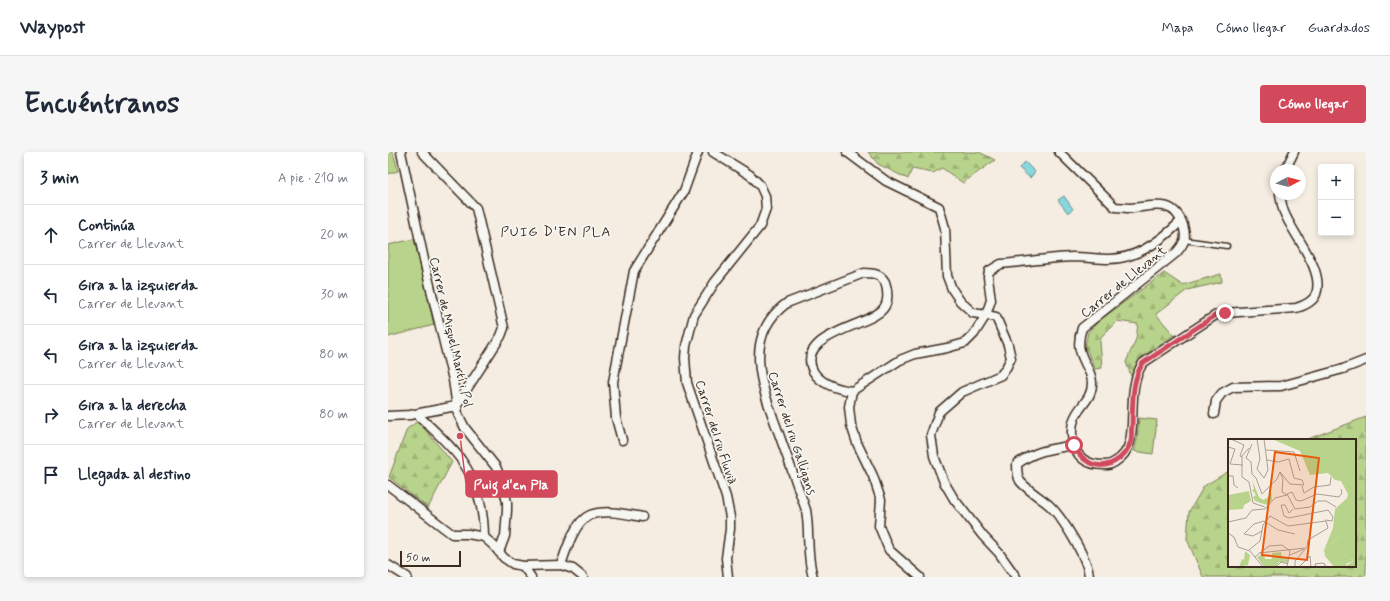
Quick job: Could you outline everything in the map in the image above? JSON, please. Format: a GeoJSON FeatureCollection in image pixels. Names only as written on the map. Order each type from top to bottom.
{"type":"FeatureCollection","features":[{"type":"Feature","properties":{"kind":"street","name":"Carrer de Miquel Martí i Pol"},"geometry":{"type":"LineString","coordinates":[[401,152],[426,269],[453,380],[458,414],[465,428],[496,467],[502,482],[507,502],[505,536],[499,552]]}},
{"type":"Feature","properties":{"kind":"street"},"geometry":{"type":"LineString","coordinates":[[388,416],[417,414],[456,406],[501,336],[504,328],[476,208],[422,152]]}},
{"type":"Feature","properties":{"kind":"street"},"geometry":{"type":"LineString","coordinates":[[622,440],[616,418],[613,382],[634,271],[684,191],[698,152]]}},
{"type":"Feature","properties":{"kind":"street","name":"Carrer del riu Fluvià"},"geometry":{"type":"LineString","coordinates":[[713,152],[750,175],[760,185],[765,196],[766,209],[760,226],[745,247],[715,282],[694,315],[686,346],[685,358],[687,383],[726,497],[730,517],[726,558],[728,577]]}},
{"type":"Feature","properties":{"kind":"street"},"geometry":{"type":"LineString","coordinates":[[846,152],[886,181],[939,207],[944,228],[947,276],[952,289],[960,301],[973,313],[996,317],[1008,345],[1011,358],[1001,375],[962,392],[939,412],[931,435],[934,456],[944,482],[954,499],[983,536],[999,553],[1016,577]]}},
{"type":"Feature","properties":{"kind":"street"},"geometry":{"type":"LineString","coordinates":[[1059,152],[1115,207],[1131,208],[1164,205],[1174,211],[1181,221],[1186,234],[1184,240]]}},
{"type":"Feature","properties":{"kind":"street"},"geometry":{"type":"LineString","coordinates":[[1288,164],[1294,152]]}},
{"type":"Feature","properties":{"kind":"street"},"geometry":{"type":"LineString","coordinates":[[1089,577],[1089,570],[1084,558],[1071,534],[1051,506],[1021,482],[1017,472],[1017,464],[1027,456],[1043,450],[1074,445],[1075,449],[1083,459],[1092,464],[1107,465],[1116,461],[1124,454],[1131,441],[1135,382],[1138,371],[1143,363],[1216,315],[1225,313],[1296,308],[1306,304],[1316,296],[1318,282],[1314,269],[1284,212],[1281,200]]}},
{"type":"Feature","properties":{"kind":"street"},"geometry":{"type":"LineString","coordinates":[[920,577],[889,550],[880,526],[880,500],[873,476],[857,443],[851,425],[849,407],[852,392],[900,360],[915,354],[965,344],[974,334],[986,315],[990,300],[988,277],[989,271],[995,267],[1001,264],[1070,257],[1110,259],[1125,257],[1140,252],[1170,232],[1181,221]]}},
{"type":"Feature","properties":{"kind":"street","name":"Carrer de Llevant"},"geometry":{"type":"LineString","coordinates":[[1074,445],[1073,422],[1090,397],[1092,382],[1078,345],[1082,328],[1176,253],[1183,245],[1184,240]]}},
{"type":"Feature","properties":{"kind":"street","name":"Carrer del riu Galligans"},"geometry":{"type":"LineString","coordinates":[[813,577],[809,558],[808,521],[806,510],[763,390],[759,365],[760,344],[769,321],[777,311],[787,303],[864,273],[874,273],[883,278],[887,289],[887,300],[884,308],[873,316],[824,338],[815,347],[810,358],[813,371],[821,380],[835,389],[852,392]]}},
{"type":"Feature","properties":{"kind":"street"},"geometry":{"type":"LineString","coordinates":[[1214,414],[1216,401],[1222,393],[1233,387],[1281,386],[1343,369],[1366,360]]}},
{"type":"Feature","properties":{"kind":"street"},"geometry":{"type":"LineString","coordinates":[[417,414],[458,456],[474,481],[483,512],[484,537]]}},
{"type":"Feature","properties":{"kind":"street"},"geometry":{"type":"LineString","coordinates":[[388,485],[452,534],[468,534],[484,537],[504,558],[513,564],[523,566],[561,565],[573,569],[583,577]]}},
{"type":"Feature","properties":{"kind":"street"},"geometry":{"type":"LineString","coordinates":[[561,565],[578,524],[588,515],[598,513],[614,513],[642,517]]}},
{"type":"Feature","properties":{"kind":"street"},"geometry":{"type":"LineString","coordinates":[[388,565],[407,577]]}},
{"type":"Feature","properties":{"kind":"street"},"geometry":{"type":"LineString","coordinates":[[523,566],[531,577]]}},
{"type":"Feature","properties":{"kind":"lane"},"geometry":{"type":"LineString","coordinates":[[1184,240],[1227,246]]}},
{"type":"Feature","properties":{"kind":"green space"},"geometry":{"type":"Polygon","coordinates":[[[388,152],[393,152],[398,171],[388,174],[388,152]]]}},
{"type":"Feature","properties":{"kind":"green space"},"geometry":{"type":"Polygon","coordinates":[[[868,152],[979,152],[995,160],[963,183],[942,168],[933,173],[912,169],[908,179],[878,164],[868,152]]]}},
{"type":"Feature","properties":{"kind":"green space"},"geometry":{"type":"Polygon","coordinates":[[[414,239],[434,325],[388,337],[388,245],[414,239]]]}},
{"type":"Feature","properties":{"kind":"green space"},"geometry":{"type":"Polygon","coordinates":[[[1164,273],[1182,285],[1221,274],[1222,282],[1187,290],[1156,314],[1174,335],[1143,356],[1131,376],[1126,362],[1136,339],[1138,324],[1117,321],[1102,336],[1100,341],[1102,368],[1095,369],[1085,346],[1088,332],[1100,320],[1164,273]]]}},
{"type":"Feature","properties":{"kind":"green space"},"geometry":{"type":"Polygon","coordinates":[[[1366,417],[1366,577],[1203,577],[1187,539],[1189,512],[1204,486],[1228,472],[1228,567],[1356,567],[1356,439],[1308,439],[1366,417]]]}},
{"type":"Feature","properties":{"kind":"green space"},"geometry":{"type":"Polygon","coordinates":[[[1139,418],[1157,420],[1153,454],[1134,451],[1137,440],[1139,418]]]}},
{"type":"Feature","properties":{"kind":"green space"},"geometry":{"type":"Polygon","coordinates":[[[418,421],[452,462],[428,508],[389,477],[407,429],[418,421]]]}},
{"type":"Feature","properties":{"kind":"water"},"geometry":{"type":"Polygon","coordinates":[[[1025,162],[1035,172],[1030,178],[1019,168],[1025,162]]]}},
{"type":"Feature","properties":{"kind":"water"},"geometry":{"type":"Polygon","coordinates":[[[1064,196],[1073,209],[1068,213],[1058,200],[1064,196]]]}},
{"type":"Feature","properties":{"kind":"place","name":"Puig d'en Pla"},"geometry":{"type":"Point","coordinates":[460,436]}},
{"type":"Feature","properties":{"kind":"district","name":"PUIG D'EN PLA"},"geometry":{"type":"Point","coordinates":[556,231]}},
{"type":"Feature","properties":{"kind":"route"},"geometry":{"type":"LineString","coordinates":[[1074,445],[1075,449],[1083,459],[1092,464],[1107,465],[1116,461],[1124,454],[1131,441],[1135,382],[1138,371],[1143,363],[1216,315],[1225,313]]}}]}
